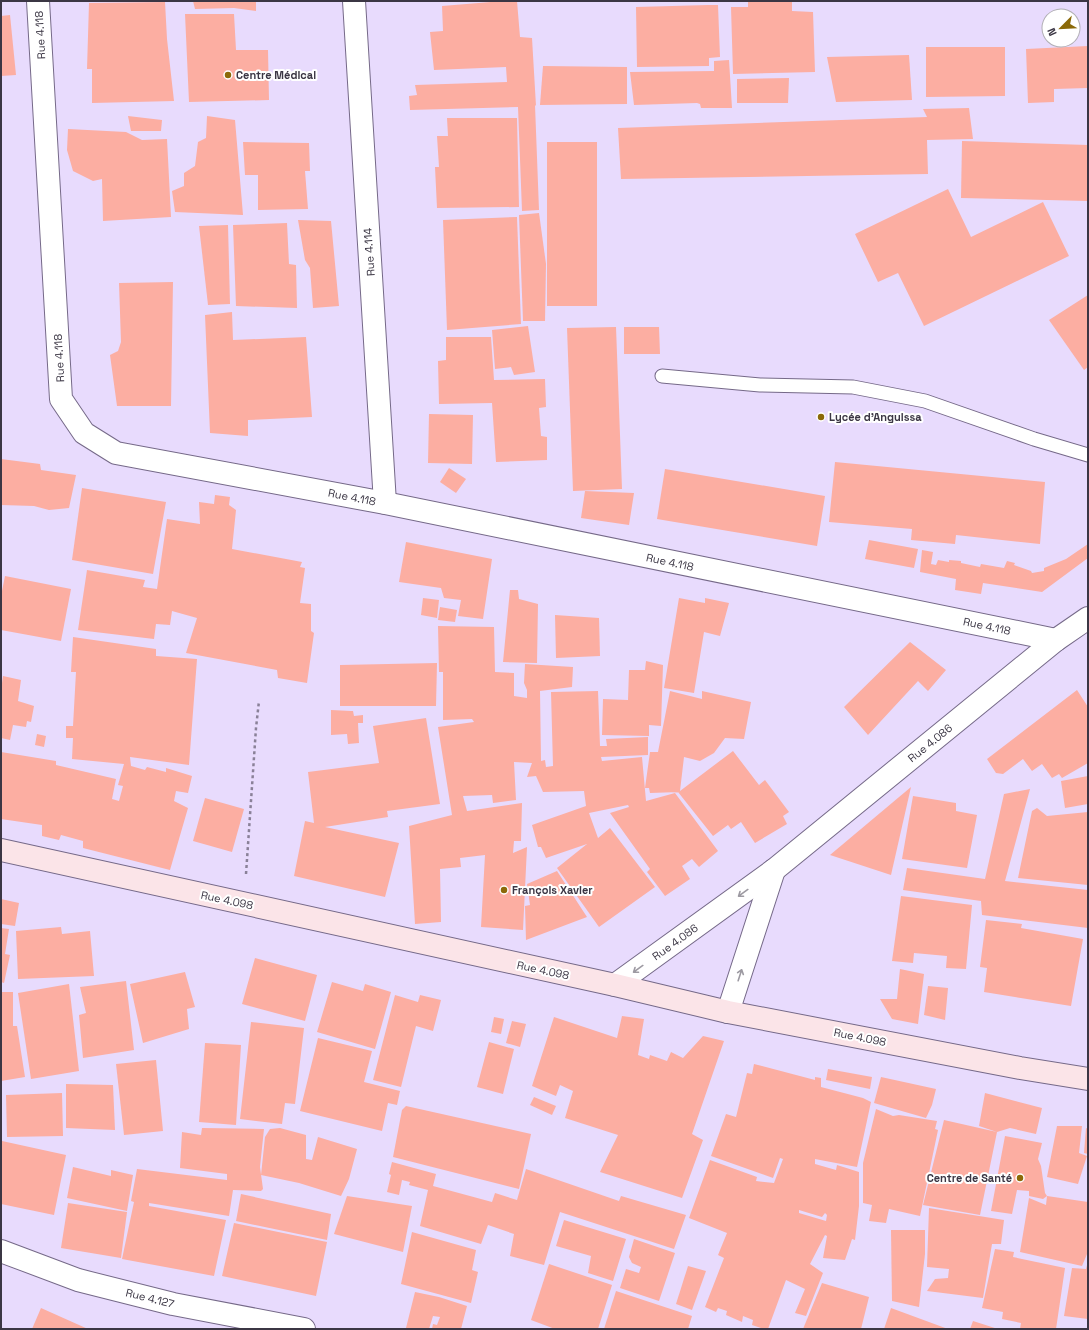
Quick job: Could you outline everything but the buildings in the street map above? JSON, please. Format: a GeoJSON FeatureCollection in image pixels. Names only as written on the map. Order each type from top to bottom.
{"type":"FeatureCollection","features":[{"type":"Feature","properties":{"kind":"main road","name":"Rue 4.098"},"geometry":{"type":"LineString","coordinates":[[1,850],[615,985],[728,1012],[1020,1068],[1088,1079]]}},
{"type":"Feature","properties":{"kind":"street","name":"Rue 4.118"},"geometry":{"type":"LineString","coordinates":[[38,1],[61,399],[84,432],[116,453],[385,503],[1056,640]]}},
{"type":"Feature","properties":{"kind":"street","name":"Rue 4.114"},"geometry":{"type":"LineString","coordinates":[[354,1],[385,503]]}},
{"type":"Feature","properties":{"kind":"street","name":"Rue 4.086"},"geometry":{"type":"LineString","coordinates":[[615,985],[774,870],[1056,640],[1088,618]]}},
{"type":"Feature","properties":{"kind":"street"},"geometry":{"type":"LineString","coordinates":[[728,1012],[774,870]]}},
{"type":"Feature","properties":{"kind":"street","name":"Rue 4.127"},"geometry":{"type":"LineString","coordinates":[[1,1251],[78,1280],[93,1284],[173,1304],[304,1329]]}},
{"type":"Feature","properties":{"kind":"lane"},"geometry":{"type":"LineString","coordinates":[[662,376],[760,385],[853,387],[925,401],[1034,439],[1088,455]]}},
{"type":"Feature","properties":{"kind":"path"},"geometry":{"type":"LineString","coordinates":[[244,904],[259,701]]}},
{"type":"Feature","properties":{"kind":"place","name":"Centre Médical"},"geometry":{"type":"Point","coordinates":[228,75]}},
{"type":"Feature","properties":{"kind":"place","name":"Lycée d'Anguissa"},"geometry":{"type":"Point","coordinates":[821,417]}},
{"type":"Feature","properties":{"kind":"place","name":"François Xavier"},"geometry":{"type":"Point","coordinates":[504,890]}},
{"type":"Feature","properties":{"kind":"place","name":"Centre de Santé"},"geometry":{"type":"Point","coordinates":[1020,1178]}}]}
